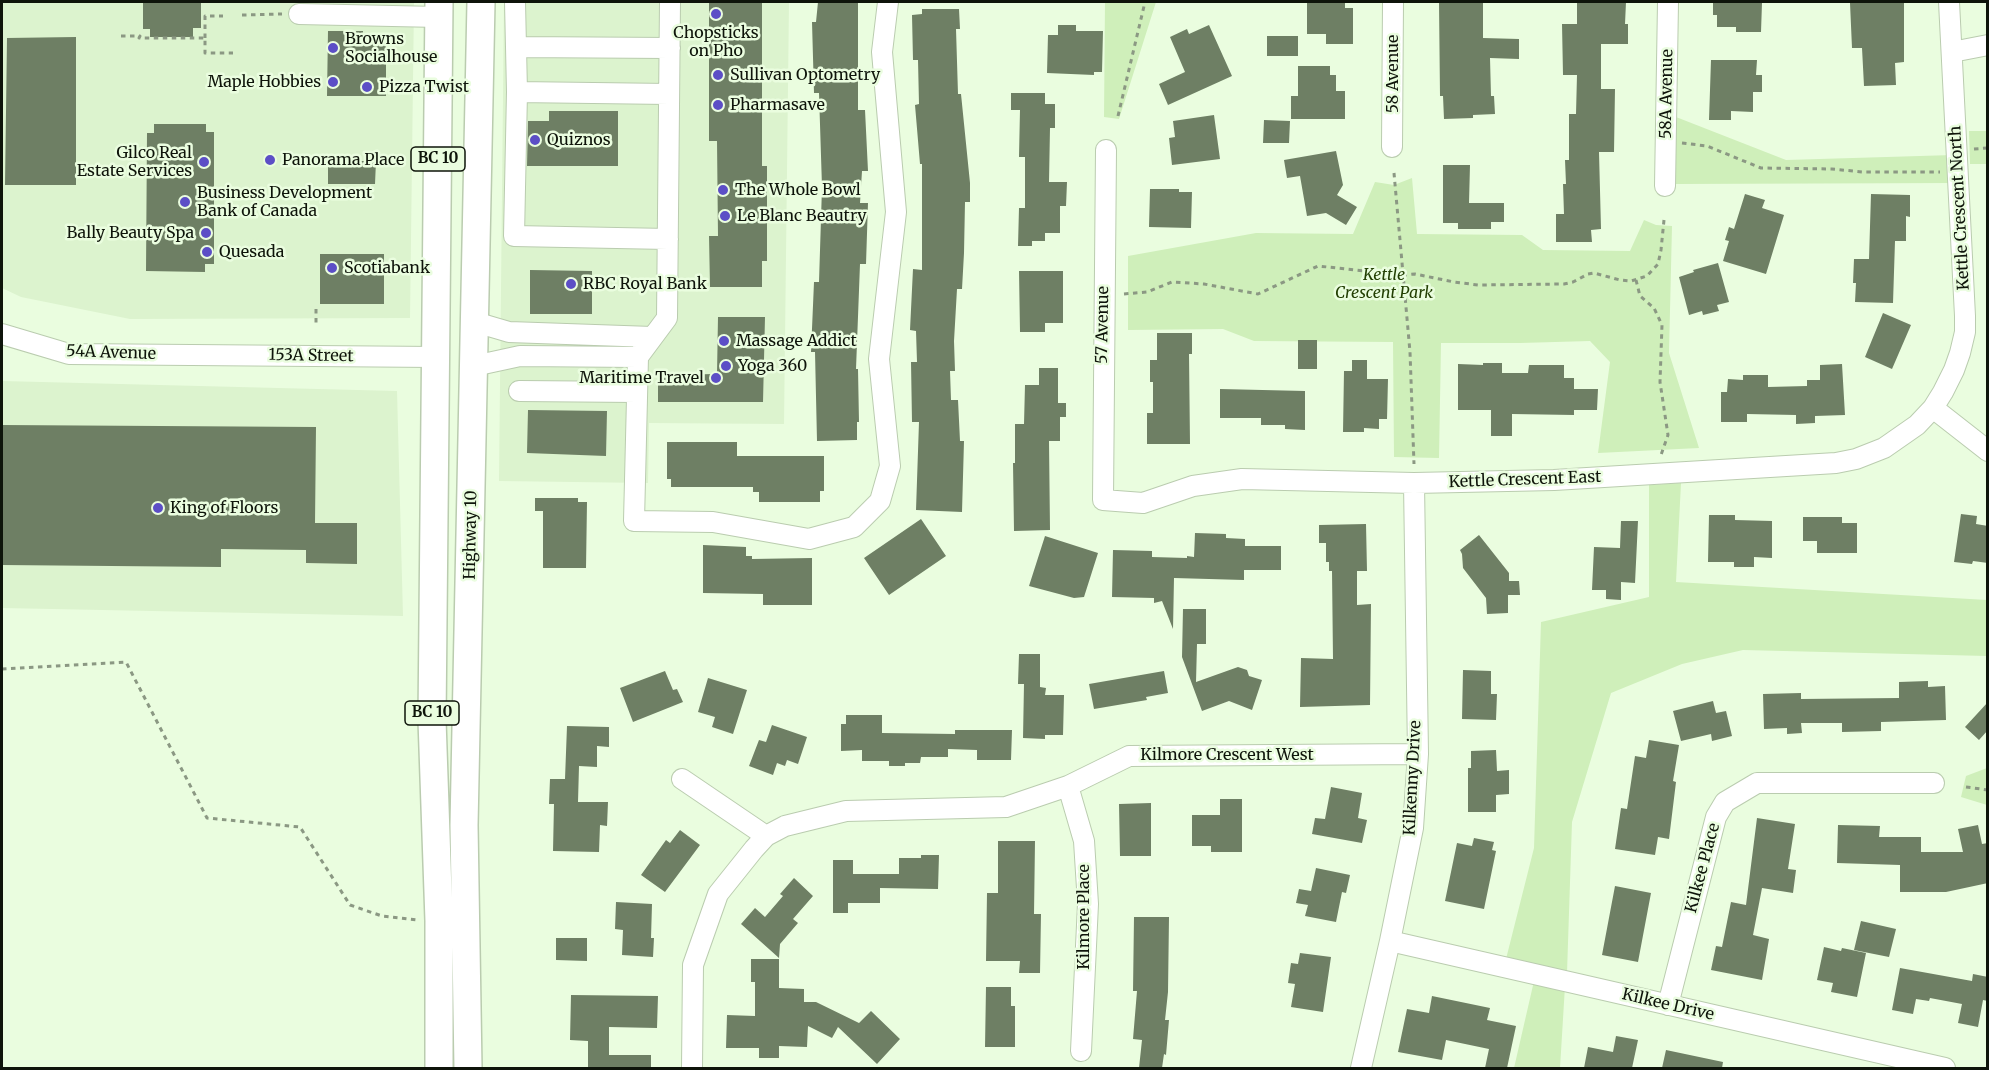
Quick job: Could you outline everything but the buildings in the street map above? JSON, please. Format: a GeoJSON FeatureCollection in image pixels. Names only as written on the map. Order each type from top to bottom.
{"type":"FeatureCollection","features":[{"type":"Feature","properties":{"kind":"highway","name":"Highway 10"},"geometry":{"type":"LineString","coordinates":[[468,1068],[464,825],[481,2]]}},
{"type":"Feature","properties":{"kind":"highway","name":"BC 10"},"geometry":{"type":"LineString","coordinates":[[439,9],[432,720],[439,921],[439,1068]]}},
{"type":"Feature","properties":{"kind":"highway"},"geometry":{"type":"LineString","coordinates":[[436,301],[457,344],[474,366]]}},
{"type":"Feature","properties":{"kind":"highway"},"geometry":{"type":"LineString","coordinates":[[436,357],[448,362],[474,401]]}},
{"type":"Feature","properties":{"kind":"street"},"geometry":{"type":"LineString","coordinates":[[515,2],[517,92],[514,237],[668,239]]}},
{"type":"Feature","properties":{"kind":"street"},"geometry":{"type":"LineString","coordinates":[[670,2],[667,318],[638,357],[634,521],[713,522],[809,539],[854,527],[880,501],[890,466],[879,359],[896,212],[882,52],[888,2]]}},
{"type":"Feature","properties":{"kind":"street","name":"58 Avenue"},"geometry":{"type":"LineString","coordinates":[[1392,147],[1394,2]]}},
{"type":"Feature","properties":{"kind":"street","name":"58A Avenue"},"geometry":{"type":"LineString","coordinates":[[1665,186],[1668,2]]}},
{"type":"Feature","properties":{"kind":"street","name":"Kettle Crescent North"},"geometry":{"type":"LineString","coordinates":[[1933,408],[1954,370],[1965,332],[1949,2]]}},
{"type":"Feature","properties":{"kind":"street"},"geometry":{"type":"LineString","coordinates":[[290,14],[439,9]]}},
{"type":"Feature","properties":{"kind":"street"},"geometry":{"type":"LineString","coordinates":[[1952,52],[1988,45]]}},
{"type":"Feature","properties":{"kind":"street"},"geometry":{"type":"LineString","coordinates":[[516,47],[670,48]]}},
{"type":"Feature","properties":{"kind":"street"},"geometry":{"type":"LineString","coordinates":[[517,92],[669,94]]}},
{"type":"Feature","properties":{"kind":"street","name":"57 Avenue"},"geometry":{"type":"LineString","coordinates":[[1103,500],[1106,150]]}},
{"type":"Feature","properties":{"kind":"street"},"geometry":{"type":"LineString","coordinates":[[475,322],[509,332],[652,338]]}},
{"type":"Feature","properties":{"kind":"street","name":"54A Avenue"},"geometry":{"type":"LineString","coordinates":[[2,334],[69,354],[187,355]]}},
{"type":"Feature","properties":{"kind":"street","name":"153A Street"},"geometry":{"type":"LineString","coordinates":[[187,355],[436,357]]}},
{"type":"Feature","properties":{"kind":"street"},"geometry":{"type":"LineString","coordinates":[[474,366],[520,356],[638,357]]}},
{"type":"Feature","properties":{"kind":"street"},"geometry":{"type":"LineString","coordinates":[[519,391],[637,392]]}},
{"type":"Feature","properties":{"kind":"street"},"geometry":{"type":"LineString","coordinates":[[1933,408],[1988,451]]}},
{"type":"Feature","properties":{"kind":"street","name":"Kettle Crescent East"},"geometry":{"type":"LineString","coordinates":[[1103,500],[1143,503],[1193,486],[1242,479],[1414,483],[1554,480],[1836,463],[1856,459],[1902,438],[1933,408]]}},
{"type":"Feature","properties":{"kind":"street","name":"Kilkenny Drive"},"geometry":{"type":"LineString","coordinates":[[1361,1068],[1413,828],[1418,754],[1414,483]]}},
{"type":"Feature","properties":{"kind":"street","name":"Kilmore Crescent West"},"geometry":{"type":"LineString","coordinates":[[692,1068],[693,965],[718,894],[766,836],[785,826],[846,811],[1006,807],[1068,786],[1129,756],[1418,754]]}},
{"type":"Feature","properties":{"kind":"street"},"geometry":{"type":"LineString","coordinates":[[682,779],[766,836]]}},
{"type":"Feature","properties":{"kind":"street","name":"Kilkee Place"},"geometry":{"type":"LineString","coordinates":[[1668,1005],[1716,817],[1725,802],[1757,783],[1934,783]]}},
{"type":"Feature","properties":{"kind":"street","name":"Kilmore Place"},"geometry":{"type":"LineString","coordinates":[[1068,786],[1084,841],[1088,904],[1081,1050]]}},
{"type":"Feature","properties":{"kind":"street","name":"Kilkee Drive"},"geometry":{"type":"LineString","coordinates":[[1390,941],[1945,1068]]}},
{"type":"Feature","properties":{"kind":"path"},"geometry":{"type":"LineString","coordinates":[[1118,116],[1145,2]]}},
{"type":"Feature","properties":{"kind":"path"},"geometry":{"type":"LineString","coordinates":[[242,15],[290,14]]}},
{"type":"Feature","properties":{"kind":"path"},"geometry":{"type":"LineString","coordinates":[[223,16],[205,16],[205,53],[233,53]]}},
{"type":"Feature","properties":{"kind":"path"},"geometry":{"type":"LineString","coordinates":[[121,36],[205,38]]}},
{"type":"Feature","properties":{"kind":"path"},"geometry":{"type":"LineString","coordinates":[[1678,143],[1707,146],[1761,168],[1863,172],[1945,171]]}},
{"type":"Feature","properties":{"kind":"path"},"geometry":{"type":"LineString","coordinates":[[1972,150],[1988,148]]}},
{"type":"Feature","properties":{"kind":"path"},"geometry":{"type":"LineString","coordinates":[[1394,173],[1410,352],[1414,483]]}},
{"type":"Feature","properties":{"kind":"path"},"geometry":{"type":"LineString","coordinates":[[1118,294],[1147,292],[1172,282],[1204,284],[1258,294],[1318,266],[1403,275],[1414,274],[1479,285],[1564,284],[1594,273],[1620,280],[1636,280],[1647,276],[1659,260],[1664,220]]}},
{"type":"Feature","properties":{"kind":"path"},"geometry":{"type":"LineString","coordinates":[[1636,280],[1640,296],[1654,308],[1662,325],[1660,382],[1668,435],[1660,459]]}},
{"type":"Feature","properties":{"kind":"path"},"geometry":{"type":"LineString","coordinates":[[316,309],[316,324]]}},
{"type":"Feature","properties":{"kind":"path"},"geometry":{"type":"LineString","coordinates":[[2,669],[126,662],[207,818],[300,827],[350,905],[382,916],[439,921]]}},
{"type":"Feature","properties":{"kind":"path"},"geometry":{"type":"LineString","coordinates":[[1966,787],[1988,790]]}},
{"type":"Feature","properties":{"kind":"shaded area","name":"Panorama Place"},"geometry":{"type":"Polygon","coordinates":[[[2,2],[414,2],[410,318],[130,319],[21,297],[2,288],[2,2]]]}},
{"type":"Feature","properties":{"kind":"shaded area"},"geometry":{"type":"Polygon","coordinates":[[[504,2],[789,2],[784,424],[649,423],[648,483],[499,481],[504,2]]]}},
{"type":"Feature","properties":{"kind":"shaded area"},"geometry":{"type":"Polygon","coordinates":[[[2,381],[397,391],[403,616],[2,608],[2,381]]]}},
{"type":"Feature","properties":{"kind":"green space"},"geometry":{"type":"Polygon","coordinates":[[[1105,2],[1156,2],[1119,119],[1104,117],[1105,2]]]}},
{"type":"Feature","properties":{"kind":"green space"},"geometry":{"type":"Polygon","coordinates":[[[1676,117],[1786,160],[1953,155],[1955,183],[1674,184],[1676,117]]]}},
{"type":"Feature","properties":{"kind":"green space"},"geometry":{"type":"Polygon","coordinates":[[[1969,131],[1987,131],[1987,164],[1970,164],[1969,131]]]}},
{"type":"Feature","properties":{"kind":"green space","name":"Kettle Crescent Park"},"geometry":{"type":"Polygon","coordinates":[[[1412,178],[1417,234],[1522,235],[1543,250],[1630,251],[1644,220],[1656,225],[1672,226],[1669,353],[1699,448],[1598,453],[1610,362],[1590,341],[1441,343],[1439,458],[1394,457],[1393,342],[1254,341],[1223,329],[1128,330],[1128,256],[1256,233],[1353,234],[1375,182],[1394,185],[1412,178]]]}},
{"type":"Feature","properties":{"kind":"green space"},"geometry":{"type":"Polygon","coordinates":[[[1681,483],[1676,582],[1987,600],[1987,656],[1743,650],[1682,664],[1611,693],[1572,822],[1567,973],[1506,959],[1534,848],[1541,622],[1649,597],[1649,485],[1681,483]]]}},
{"type":"Feature","properties":{"kind":"green space"},"geometry":{"type":"Polygon","coordinates":[[[1987,768],[1987,805],[1961,797],[1966,776],[1987,768]]]}},
{"type":"Feature","properties":{"kind":"green space"},"geometry":{"type":"Polygon","coordinates":[[[1534,981],[1565,986],[1560,1068],[1514,1068],[1534,981]]]}},
{"type":"Feature","properties":{"kind":"place","name":"Chopsticks on Pho"},"geometry":{"type":"Point","coordinates":[716,14]}},
{"type":"Feature","properties":{"kind":"place","name":"Browns Socialhouse"},"geometry":{"type":"Point","coordinates":[333,48]}},
{"type":"Feature","properties":{"kind":"place","name":"Sullivan Optometry"},"geometry":{"type":"Point","coordinates":[718,75]}},
{"type":"Feature","properties":{"kind":"place","name":"Maple Hobbies"},"geometry":{"type":"Point","coordinates":[333,82]}},
{"type":"Feature","properties":{"kind":"place","name":"Pizza Twist"},"geometry":{"type":"Point","coordinates":[367,87]}},
{"type":"Feature","properties":{"kind":"place","name":"Pharmasave"},"geometry":{"type":"Point","coordinates":[718,105]}},
{"type":"Feature","properties":{"kind":"place","name":"Quiznos"},"geometry":{"type":"Point","coordinates":[535,140]}},
{"type":"Feature","properties":{"kind":"place","name":"Panorama Place"},"geometry":{"type":"Point","coordinates":[270,160]}},
{"type":"Feature","properties":{"kind":"place","name":"Gilco Real Estate Services"},"geometry":{"type":"Point","coordinates":[204,162]}},
{"type":"Feature","properties":{"kind":"place","name":"The Whole Bowl"},"geometry":{"type":"Point","coordinates":[723,190]}},
{"type":"Feature","properties":{"kind":"place","name":"Business Development Bank of Canada"},"geometry":{"type":"Point","coordinates":[185,202]}},
{"type":"Feature","properties":{"kind":"place","name":"Le Blanc Beautry"},"geometry":{"type":"Point","coordinates":[725,216]}},
{"type":"Feature","properties":{"kind":"place","name":"Bally Beauty Spa"},"geometry":{"type":"Point","coordinates":[206,233]}},
{"type":"Feature","properties":{"kind":"place","name":"Quesada"},"geometry":{"type":"Point","coordinates":[207,252]}},
{"type":"Feature","properties":{"kind":"place","name":"Scotiabank"},"geometry":{"type":"Point","coordinates":[332,268]}},
{"type":"Feature","properties":{"kind":"place","name":"RBC Royal Bank"},"geometry":{"type":"Point","coordinates":[571,284]}},
{"type":"Feature","properties":{"kind":"place","name":"Massage Addict"},"geometry":{"type":"Point","coordinates":[724,341]}},
{"type":"Feature","properties":{"kind":"place","name":"Yoga 360"},"geometry":{"type":"Point","coordinates":[726,366]}},
{"type":"Feature","properties":{"kind":"place","name":"Maritime Travel"},"geometry":{"type":"Point","coordinates":[716,378]}},
{"type":"Feature","properties":{"kind":"place","name":"King of Floors"},"geometry":{"type":"Point","coordinates":[158,508]}}]}
